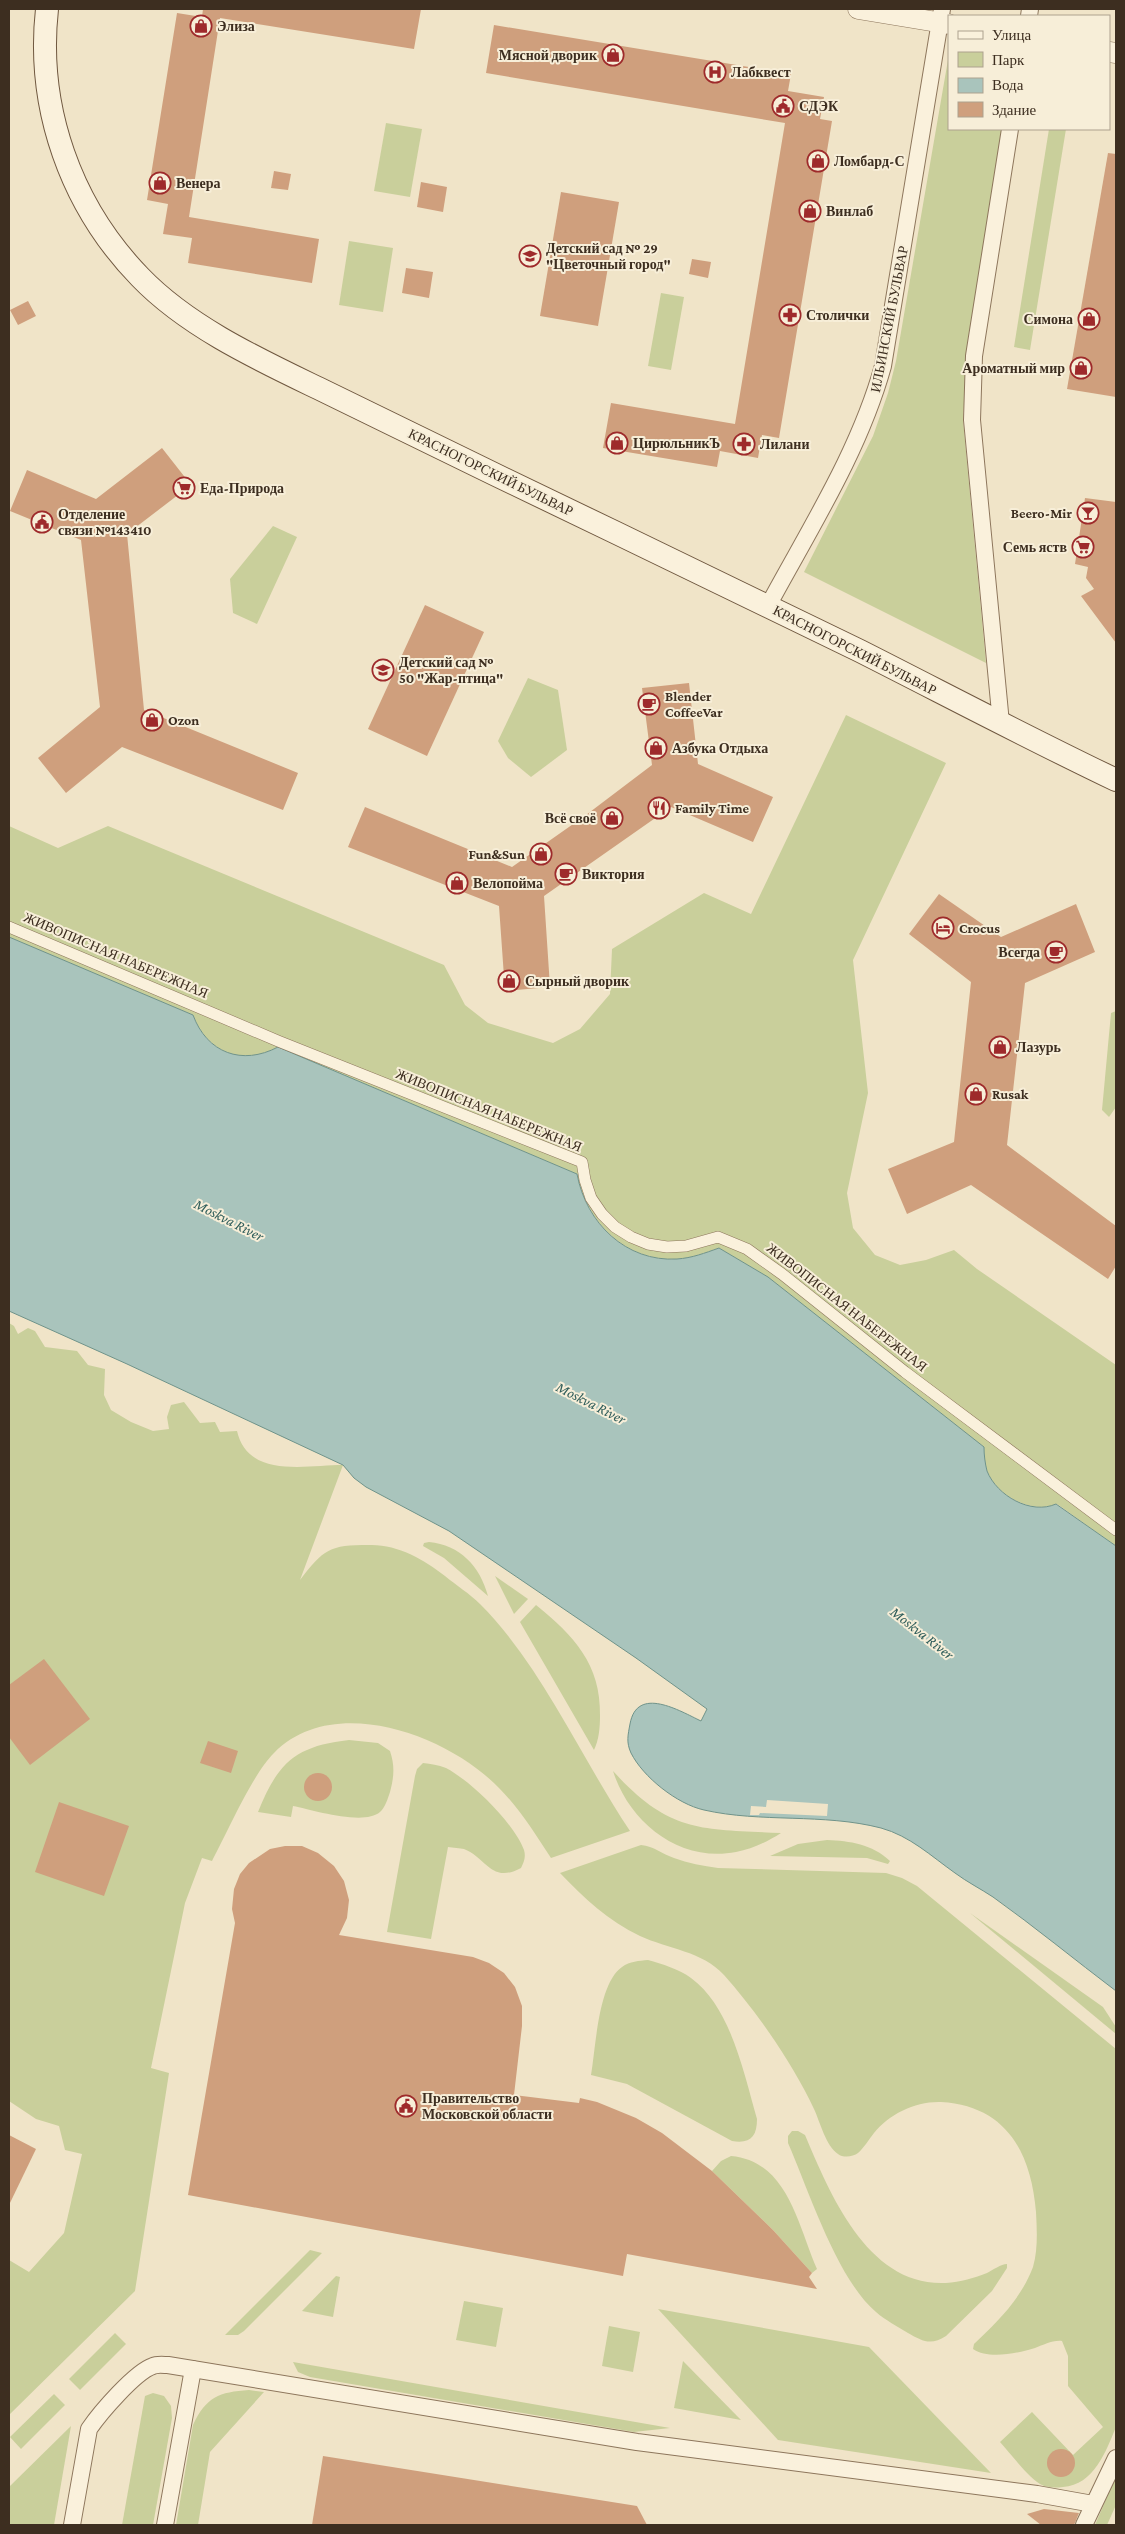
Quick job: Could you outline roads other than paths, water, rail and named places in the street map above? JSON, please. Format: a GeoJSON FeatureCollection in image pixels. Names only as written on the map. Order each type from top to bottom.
{"type":"FeatureCollection","features":[{"type":"Feature","properties":{"kind":"main road","name":"КРАСНОГОРСКИЙ БУЛЬВАР"},"geometry":{"type":"LineString","coordinates":[[47,9],[44,36],[48,102],[69,169],[105,237],[144,281],[229,344],[768,606],[1116,780]]}},
{"type":"Feature","properties":{"kind":"street"},"geometry":{"type":"LineString","coordinates":[[858,9],[943,19]]}},
{"type":"Feature","properties":{"kind":"street","name":"ИЛЬИНСКИЙ БУЛЬВАР"},"geometry":{"type":"LineString","coordinates":[[768,606],[860,434],[873,403],[883,366],[943,19]]}},
{"type":"Feature","properties":{"kind":"street"},"geometry":{"type":"LineString","coordinates":[[1001,723],[972,420],[974,356],[1010,130]]}},
{"type":"Feature","properties":{"kind":"street","name":"ЖИВОПИСНАЯ НАБЕРЕЖНАЯ"},"geometry":{"type":"LineString","coordinates":[[9,927],[278,1041],[582,1162],[591,1198],[602,1214],[615,1227],[631,1237],[648,1244],[667,1247],[686,1246],[718,1237],[747,1249],[782,1274],[905,1372],[1116,1530]]}},
{"type":"Feature","properties":{"kind":"street"},"geometry":{"type":"LineString","coordinates":[[72,2525],[89,2429],[98,2416],[140,2374],[153,2366],[168,2365],[637,2442],[1037,2494],[1092,2504]]}},
{"type":"Feature","properties":{"kind":"street"},"geometry":{"type":"LineString","coordinates":[[165,2525],[192,2369]]}},
{"type":"Feature","properties":{"kind":"street"},"geometry":{"type":"LineString","coordinates":[[1084,2525],[1092,2504],[1116,2458]]}},
{"type":"Feature","properties":{"kind":"water","name":"Moskva River"},"geometry":{"type":"Polygon","coordinates":[[[9,937],[193,1015],[207,1039],[227,1052],[239,1055],[252,1055],[265,1053],[278,1047],[577,1174],[589,1208],[599,1223],[611,1236],[641,1254],[658,1258],[677,1259],[719,1248],[768,1277],[984,1447],[987,1471],[998,1488],[1007,1495],[1016,1501],[1036,1507],[1056,1504],[1116,1546],[1116,1991],[993,1897],[911,1841],[892,1832],[859,1823],[726,1814],[694,1807],[672,1796],[652,1780],[636,1762],[631,1753],[628,1745],[628,1735],[634,1712],[641,1706],[650,1703],[660,1704],[701,1721],[707,1709],[636,1658],[449,1531],[366,1487],[354,1478],[343,1465],[9,1311],[9,937]]]}},
{"type":"Feature","properties":{"kind":"place","name":"Элиза"},"geometry":{"type":"Point","coordinates":[201,26]}},
{"type":"Feature","properties":{"kind":"place","name":"Мясной дворик"},"geometry":{"type":"Point","coordinates":[613,55]}},
{"type":"Feature","properties":{"kind":"place","name":"Лабквест"},"geometry":{"type":"Point","coordinates":[715,72]}},
{"type":"Feature","properties":{"kind":"place","name":"СДЭК"},"geometry":{"type":"Point","coordinates":[783,106]}},
{"type":"Feature","properties":{"kind":"place","name":"Ломбард-С"},"geometry":{"type":"Point","coordinates":[818,161]}},
{"type":"Feature","properties":{"kind":"place","name":"Венера"},"geometry":{"type":"Point","coordinates":[160,183]}},
{"type":"Feature","properties":{"kind":"place","name":"Винлаб"},"geometry":{"type":"Point","coordinates":[810,211]}},
{"type":"Feature","properties":{"kind":"place","name":"Детский сад № 29 \"Цветочный город\""},"geometry":{"type":"Point","coordinates":[530,256]}},
{"type":"Feature","properties":{"kind":"place","name":"Столички"},"geometry":{"type":"Point","coordinates":[790,315]}},
{"type":"Feature","properties":{"kind":"place","name":"Симона"},"geometry":{"type":"Point","coordinates":[1089,319]}},
{"type":"Feature","properties":{"kind":"place","name":"Ароматный мир"},"geometry":{"type":"Point","coordinates":[1081,368]}},
{"type":"Feature","properties":{"kind":"place","name":"ЦирюльникЪ"},"geometry":{"type":"Point","coordinates":[617,443]}},
{"type":"Feature","properties":{"kind":"place","name":"Лилани"},"geometry":{"type":"Point","coordinates":[744,444]}},
{"type":"Feature","properties":{"kind":"place","name":"Еда-Природа"},"geometry":{"type":"Point","coordinates":[184,488]}},
{"type":"Feature","properties":{"kind":"place","name":"Beero-Mir"},"geometry":{"type":"Point","coordinates":[1088,513]}},
{"type":"Feature","properties":{"kind":"place","name":"Отделение связи №143410"},"geometry":{"type":"Point","coordinates":[42,522]}},
{"type":"Feature","properties":{"kind":"place","name":"Семь яств"},"geometry":{"type":"Point","coordinates":[1083,547]}},
{"type":"Feature","properties":{"kind":"place","name":"Детский сад № 50 \"Жар-птица\""},"geometry":{"type":"Point","coordinates":[383,670]}},
{"type":"Feature","properties":{"kind":"place","name":"Blender CoffeeVar"},"geometry":{"type":"Point","coordinates":[649,704]}},
{"type":"Feature","properties":{"kind":"place","name":"Ozon"},"geometry":{"type":"Point","coordinates":[152,720]}},
{"type":"Feature","properties":{"kind":"place","name":"Азбука Отдыха"},"geometry":{"type":"Point","coordinates":[656,748]}},
{"type":"Feature","properties":{"kind":"place","name":"Family Time"},"geometry":{"type":"Point","coordinates":[659,808]}},
{"type":"Feature","properties":{"kind":"place","name":"Всё своё"},"geometry":{"type":"Point","coordinates":[612,818]}},
{"type":"Feature","properties":{"kind":"place","name":"Fun&Sun"},"geometry":{"type":"Point","coordinates":[541,854]}},
{"type":"Feature","properties":{"kind":"place","name":"Виктория"},"geometry":{"type":"Point","coordinates":[566,874]}},
{"type":"Feature","properties":{"kind":"place","name":"Велопойма"},"geometry":{"type":"Point","coordinates":[457,883]}},
{"type":"Feature","properties":{"kind":"place","name":"Crocus"},"geometry":{"type":"Point","coordinates":[943,928]}},
{"type":"Feature","properties":{"kind":"place","name":"Всегда"},"geometry":{"type":"Point","coordinates":[1056,952]}},
{"type":"Feature","properties":{"kind":"place","name":"Сырный дворик"},"geometry":{"type":"Point","coordinates":[509,981]}},
{"type":"Feature","properties":{"kind":"place","name":"Лазурь"},"geometry":{"type":"Point","coordinates":[1000,1047]}},
{"type":"Feature","properties":{"kind":"place","name":"Rusak"},"geometry":{"type":"Point","coordinates":[976,1094]}},
{"type":"Feature","properties":{"kind":"place","name":"Правительство Московской области"},"geometry":{"type":"Point","coordinates":[406,2106]}}]}
